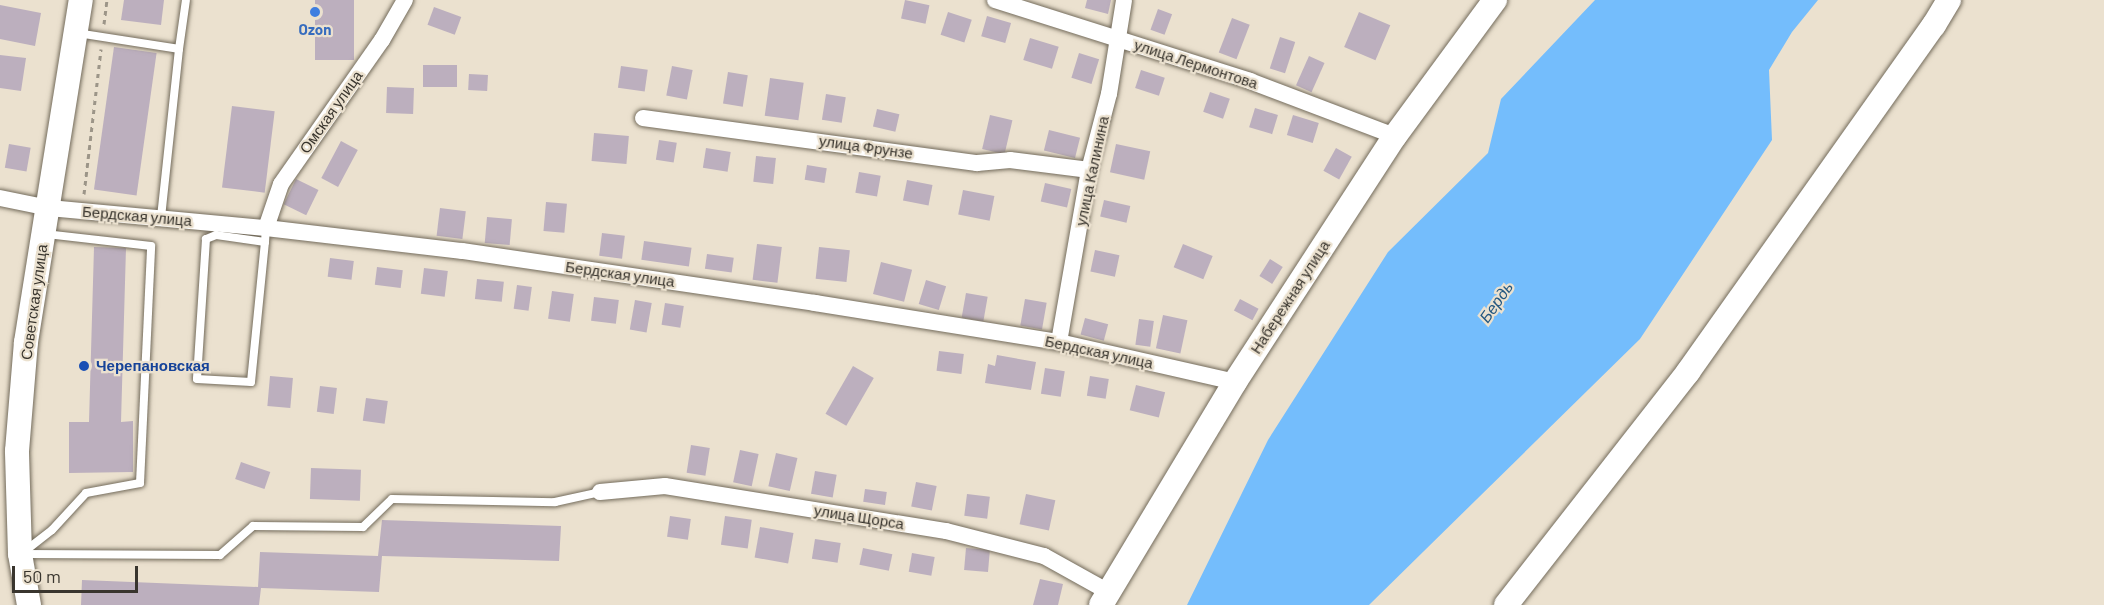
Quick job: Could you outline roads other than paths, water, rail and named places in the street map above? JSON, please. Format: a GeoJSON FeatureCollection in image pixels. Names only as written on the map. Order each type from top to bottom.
{"type":"FeatureCollection","features":[{"type":"Feature","properties":{"kind":"street","name":"Советская улица"},"geometry":{"type":"LineString","coordinates":[[29,605],[20,554],[17,452],[26,342],[81,0]]}},
{"type":"Feature","properties":{"kind":"street","name":"Омская улица"},"geometry":{"type":"LineString","coordinates":[[265,235],[281,184],[382,40],[405,0]]}},
{"type":"Feature","properties":{"kind":"street","name":"улица Лермонтова"},"geometry":{"type":"LineString","coordinates":[[995,0],[1250,81],[1395,136]]}},
{"type":"Feature","properties":{"kind":"street","name":"улица Калинина"},"geometry":{"type":"LineString","coordinates":[[1059,342],[1089,170],[1109,94],[1124,0]]}},
{"type":"Feature","properties":{"kind":"street","name":"Набережная улица"},"geometry":{"type":"LineString","coordinates":[[1104,598],[1234,382],[1395,136],[1495,0]]}},
{"type":"Feature","properties":{"kind":"street"},"geometry":{"type":"LineString","coordinates":[[1506,605],[1688,372],[1934,25],[1949,0]]}},
{"type":"Feature","properties":{"kind":"street","name":"улица Фрунзе"},"geometry":{"type":"LineString","coordinates":[[643,118],[977,163],[1010,160],[1089,170]]}},
{"type":"Feature","properties":{"kind":"street","name":"Бердская улица"},"geometry":{"type":"LineString","coordinates":[[0,198],[49,208],[162,218],[265,235],[463,251],[1059,342],[1234,382]]}},
{"type":"Feature","properties":{"kind":"street","name":"улица Щорса"},"geometry":{"type":"LineString","coordinates":[[600,492],[665,486],[946,531],[1044,556],[1104,598]]}},
{"type":"Feature","properties":{"kind":"lane"},"geometry":{"type":"LineString","coordinates":[[162,218],[186,0]]}},
{"type":"Feature","properties":{"kind":"lane"},"geometry":{"type":"LineString","coordinates":[[76,33],[179,49]]}},
{"type":"Feature","properties":{"kind":"lane"},"geometry":{"type":"LineString","coordinates":[[20,554],[52,530],[86,493],[140,483],[151,246],[44,234]]}},
{"type":"Feature","properties":{"kind":"lane"},"geometry":{"type":"LineString","coordinates":[[216,235],[265,235],[251,382],[197,379],[206,239],[216,235]]}},
{"type":"Feature","properties":{"kind":"lane"},"geometry":{"type":"LineString","coordinates":[[20,554],[220,555],[253,526],[363,526],[392,499],[555,502],[600,492]]}},
{"type":"Feature","properties":{"kind":"water","name":"Бердь"},"geometry":{"type":"Polygon","coordinates":[[[1595,0],[1818,0],[1792,32],[1769,70],[1772,140],[1640,339],[1369,605],[1187,605],[1268,440],[1388,252],[1488,153],[1501,99],[1595,0]]]}},
{"type":"Feature","properties":{"kind":"place","name":"Ozon"},"geometry":{"type":"Point","coordinates":[315,12]}},
{"type":"Feature","properties":{"kind":"place","name":"Черепановская"},"geometry":{"type":"Point","coordinates":[84,366]}}]}
